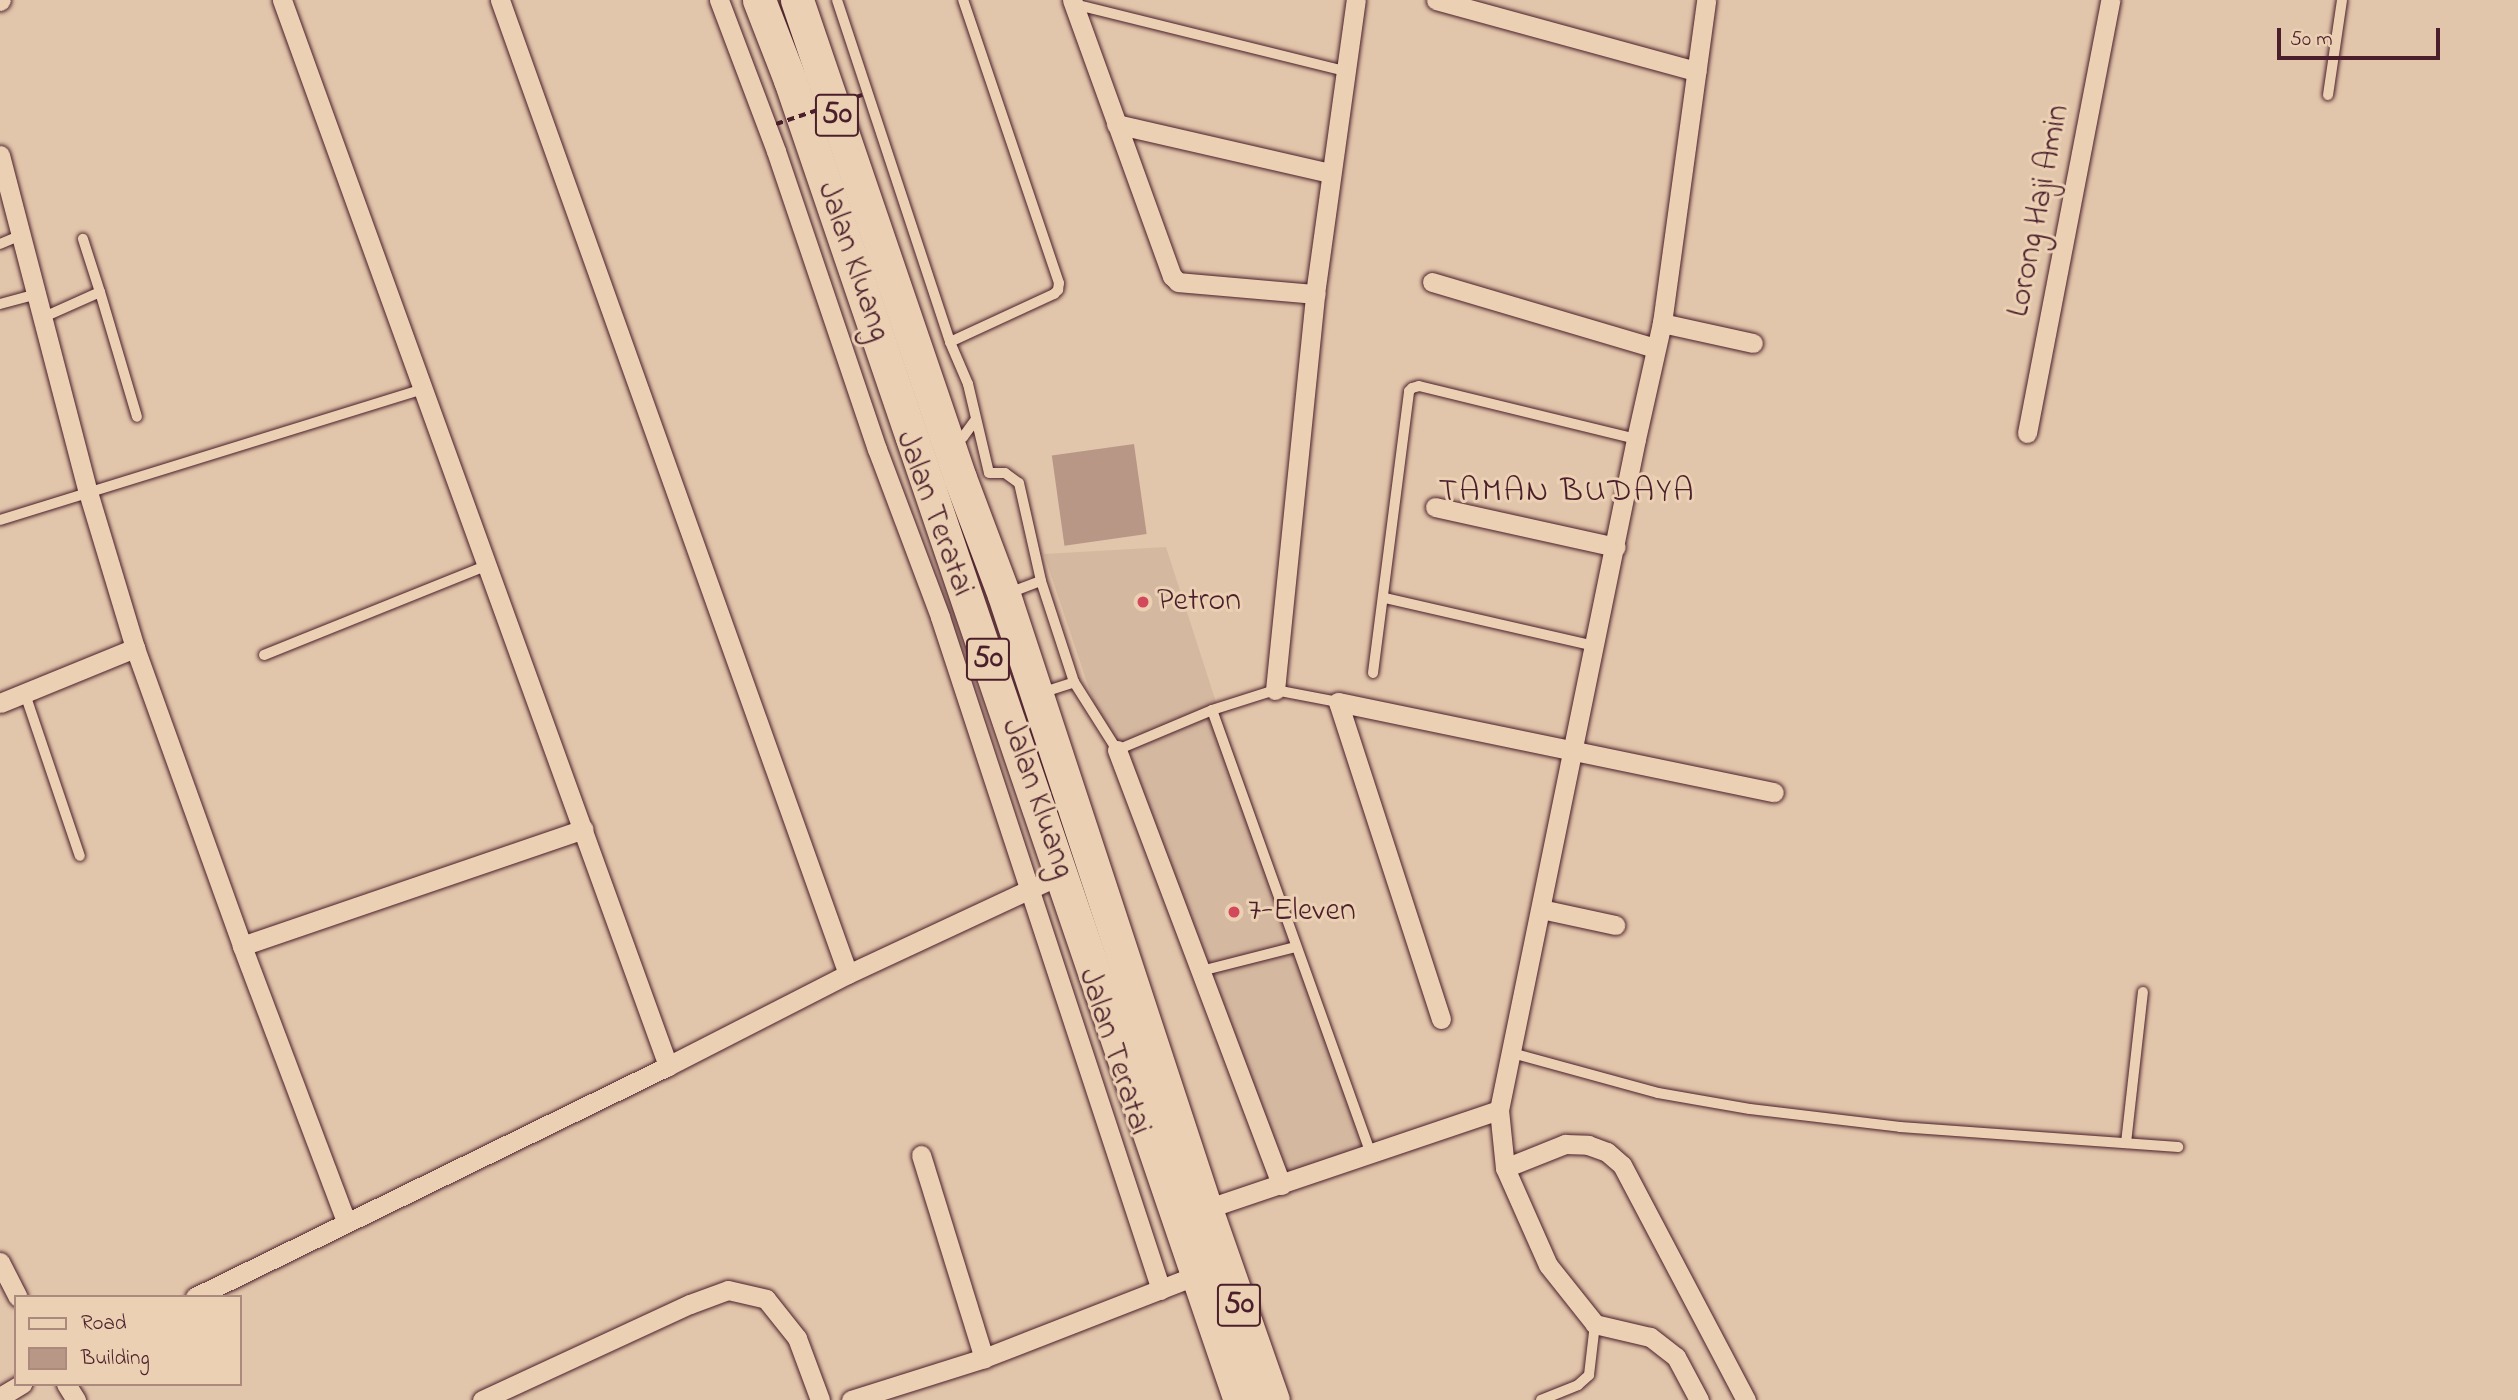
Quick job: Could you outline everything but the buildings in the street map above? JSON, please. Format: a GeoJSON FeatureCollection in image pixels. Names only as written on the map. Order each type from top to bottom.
{"type":"FeatureCollection","features":[{"type":"Feature","properties":{"kind":"highway","name":"Jalan Kluang"},"geometry":{"type":"LineString","coordinates":[[760,0],[790,80],[891,443],[1062,874],[1240,1400]]}},
{"type":"Feature","properties":{"kind":"highway","name":"Jalan Kluang"},"geometry":{"type":"LineString","coordinates":[[797,0],[950,446],[974,475],[1004,595],[1095,864],[1206,1209],[1273,1400]]}},
{"type":"Feature","properties":{"kind":"street"},"geometry":{"type":"LineString","coordinates":[[282,0],[668,1066]]}},
{"type":"Feature","properties":{"kind":"street"},"geometry":{"type":"LineString","coordinates":[[500,0],[848,974]]}},
{"type":"Feature","properties":{"kind":"street","name":"Jalan Teratai"},"geometry":{"type":"LineString","coordinates":[[719,0],[891,443],[940,617],[1161,1290]]}},
{"type":"Feature","properties":{"kind":"street"},"geometry":{"type":"LineString","coordinates":[[1275,690],[1315,294],[1356,0]]}},
{"type":"Feature","properties":{"kind":"street"},"geometry":{"type":"LineString","coordinates":[[1436,0],[1696,71]]}},
{"type":"Feature","properties":{"kind":"street"},"geometry":{"type":"LineString","coordinates":[[1699,1400],[1676,1357],[1650,1337],[1595,1324],[1548,1265],[1504,1168],[1499,1110],[1662,323],[1706,0]]}},
{"type":"Feature","properties":{"kind":"street","name":"Lorong Haji Amin"},"geometry":{"type":"LineString","coordinates":[[2026,433],[2110,0]]}},
{"type":"Feature","properties":{"kind":"street"},"geometry":{"type":"LineString","coordinates":[[1073,2],[1167,267],[1178,282],[1315,294]]}},
{"type":"Feature","properties":{"kind":"street"},"geometry":{"type":"LineString","coordinates":[[1116,124],[1330,173]]}},
{"type":"Feature","properties":{"kind":"street"},"geometry":{"type":"LineString","coordinates":[[0,155],[3,177],[44,317],[89,492],[135,648],[242,946],[346,1221]]}},
{"type":"Feature","properties":{"kind":"street"},"geometry":{"type":"LineString","coordinates":[[1432,282],[1656,348]]}},
{"type":"Feature","properties":{"kind":"street"},"geometry":{"type":"LineString","coordinates":[[1662,323],[1753,343]]}},
{"type":"Feature","properties":{"kind":"street"},"geometry":{"type":"LineString","coordinates":[[1435,507],[1616,547]]}},
{"type":"Feature","properties":{"kind":"street"},"geometry":{"type":"LineString","coordinates":[[0,703],[135,648]]}},
{"type":"Feature","properties":{"kind":"street"},"geometry":{"type":"LineString","coordinates":[[1441,1019],[1338,702],[1774,792]]}},
{"type":"Feature","properties":{"kind":"street"},"geometry":{"type":"LineString","coordinates":[[1117,750],[1281,1185]]}},
{"type":"Feature","properties":{"kind":"street"},"geometry":{"type":"LineString","coordinates":[[242,946],[584,829]]}},
{"type":"Feature","properties":{"kind":"street"},"geometry":{"type":"LineString","coordinates":[[199,1295],[668,1066],[848,974],[1062,874]]}},
{"type":"Feature","properties":{"kind":"street"},"geometry":{"type":"LineString","coordinates":[[1541,909],[1615,925]]}},
{"type":"Feature","properties":{"kind":"street"},"geometry":{"type":"LineString","coordinates":[[1206,1209],[1499,1110]]}},
{"type":"Feature","properties":{"kind":"street"},"geometry":{"type":"LineString","coordinates":[[1504,1168],[1565,1144],[1588,1145],[1607,1152],[1622,1165],[1746,1400]]}},
{"type":"Feature","properties":{"kind":"street"},"geometry":{"type":"LineString","coordinates":[[920,1155],[984,1358]]}},
{"type":"Feature","properties":{"kind":"street"},"geometry":{"type":"LineString","coordinates":[[0,1262],[17,1295]]}},
{"type":"Feature","properties":{"kind":"street"},"geometry":{"type":"LineString","coordinates":[[851,1400],[984,1358],[1197,1275]]}},
{"type":"Feature","properties":{"kind":"street"},"geometry":{"type":"LineString","coordinates":[[482,1400],[690,1304],[728,1290],[766,1299],[797,1338],[820,1400]]}},
{"type":"Feature","properties":{"kind":"street"},"geometry":{"type":"LineString","coordinates":[[0,1396],[18,1386]]}},
{"type":"Feature","properties":{"kind":"lane"},"geometry":{"type":"LineString","coordinates":[[837,0],[950,342],[968,384],[976,419],[974,475],[1005,472],[1019,483],[1041,581],[1074,682],[1117,750],[1212,710],[1275,690],[1338,702]]}},
{"type":"Feature","properties":{"kind":"lane"},"geometry":{"type":"LineString","coordinates":[[950,342],[1054,293],[1058,290],[1059,283],[964,0]]}},
{"type":"Feature","properties":{"kind":"lane"},"geometry":{"type":"LineString","coordinates":[[2328,95],[2342,0]]}},
{"type":"Feature","properties":{"kind":"lane"},"geometry":{"type":"LineString","coordinates":[[1073,2],[1344,71]]}},
{"type":"Feature","properties":{"kind":"lane"},"geometry":{"type":"LineString","coordinates":[[0,244],[21,235]]}},
{"type":"Feature","properties":{"kind":"lane"},"geometry":{"type":"LineString","coordinates":[[83,239],[137,417]]}},
{"type":"Feature","properties":{"kind":"lane"},"geometry":{"type":"LineString","coordinates":[[44,317],[100,292]]}},
{"type":"Feature","properties":{"kind":"lane"},"geometry":{"type":"LineString","coordinates":[[0,304],[37,294]]}},
{"type":"Feature","properties":{"kind":"lane"},"geometry":{"type":"LineString","coordinates":[[1373,673],[1385,598],[1409,391],[1412,388],[1419,386],[1636,439]]}},
{"type":"Feature","properties":{"kind":"lane"},"geometry":{"type":"LineString","coordinates":[[0,520],[424,389]]}},
{"type":"Feature","properties":{"kind":"lane"},"geometry":{"type":"LineString","coordinates":[[950,446],[963,437],[976,419]]}},
{"type":"Feature","properties":{"kind":"lane"},"geometry":{"type":"LineString","coordinates":[[264,655],[488,565]]}},
{"type":"Feature","properties":{"kind":"lane"},"geometry":{"type":"LineString","coordinates":[[1004,595],[1041,581]]}},
{"type":"Feature","properties":{"kind":"lane"},"geometry":{"type":"LineString","coordinates":[[1385,598],[1594,646]]}},
{"type":"Feature","properties":{"kind":"lane"},"geometry":{"type":"LineString","coordinates":[[1037,694],[1074,682]]}},
{"type":"Feature","properties":{"kind":"lane"},"geometry":{"type":"LineString","coordinates":[[24,691],[80,856]]}},
{"type":"Feature","properties":{"kind":"lane"},"geometry":{"type":"LineString","coordinates":[[1212,710],[1371,1153]]}},
{"type":"Feature","properties":{"kind":"lane"},"geometry":{"type":"LineString","coordinates":[[1201,971],[1295,947]]}},
{"type":"Feature","properties":{"kind":"lane"},"geometry":{"type":"LineString","coordinates":[[2126,1143],[2143,992]]}},
{"type":"Feature","properties":{"kind":"lane"},"geometry":{"type":"LineString","coordinates":[[1512,1053],[1658,1093],[1750,1109],[1900,1127],[2178,1147]]}},
{"type":"Feature","properties":{"kind":"lane"},"geometry":{"type":"LineString","coordinates":[[1541,1400],[1578,1385],[1589,1375],[1595,1324]]}},
{"type":"Feature","properties":{"kind":"path"},"geometry":{"type":"LineString","coordinates":[[776,124],[862,94]]}},
{"type":"Feature","properties":{"kind":"shaded area"},"geometry":{"type":"Polygon","coordinates":[[[1166,547],[1216,702],[1377,1158],[1274,1195],[1110,751],[1044,554],[1166,547]]]}},
{"type":"Feature","properties":{"kind":"place","name":"Petron"},"geometry":{"type":"Point","coordinates":[1143,602]}},
{"type":"Feature","properties":{"kind":"place","name":"7-Eleven"},"geometry":{"type":"Point","coordinates":[1234,912]}},
{"type":"Feature","properties":{"kind":"district","name":"TAMAN BUDAYA"},"geometry":{"type":"Point","coordinates":[1567,493]}}]}
